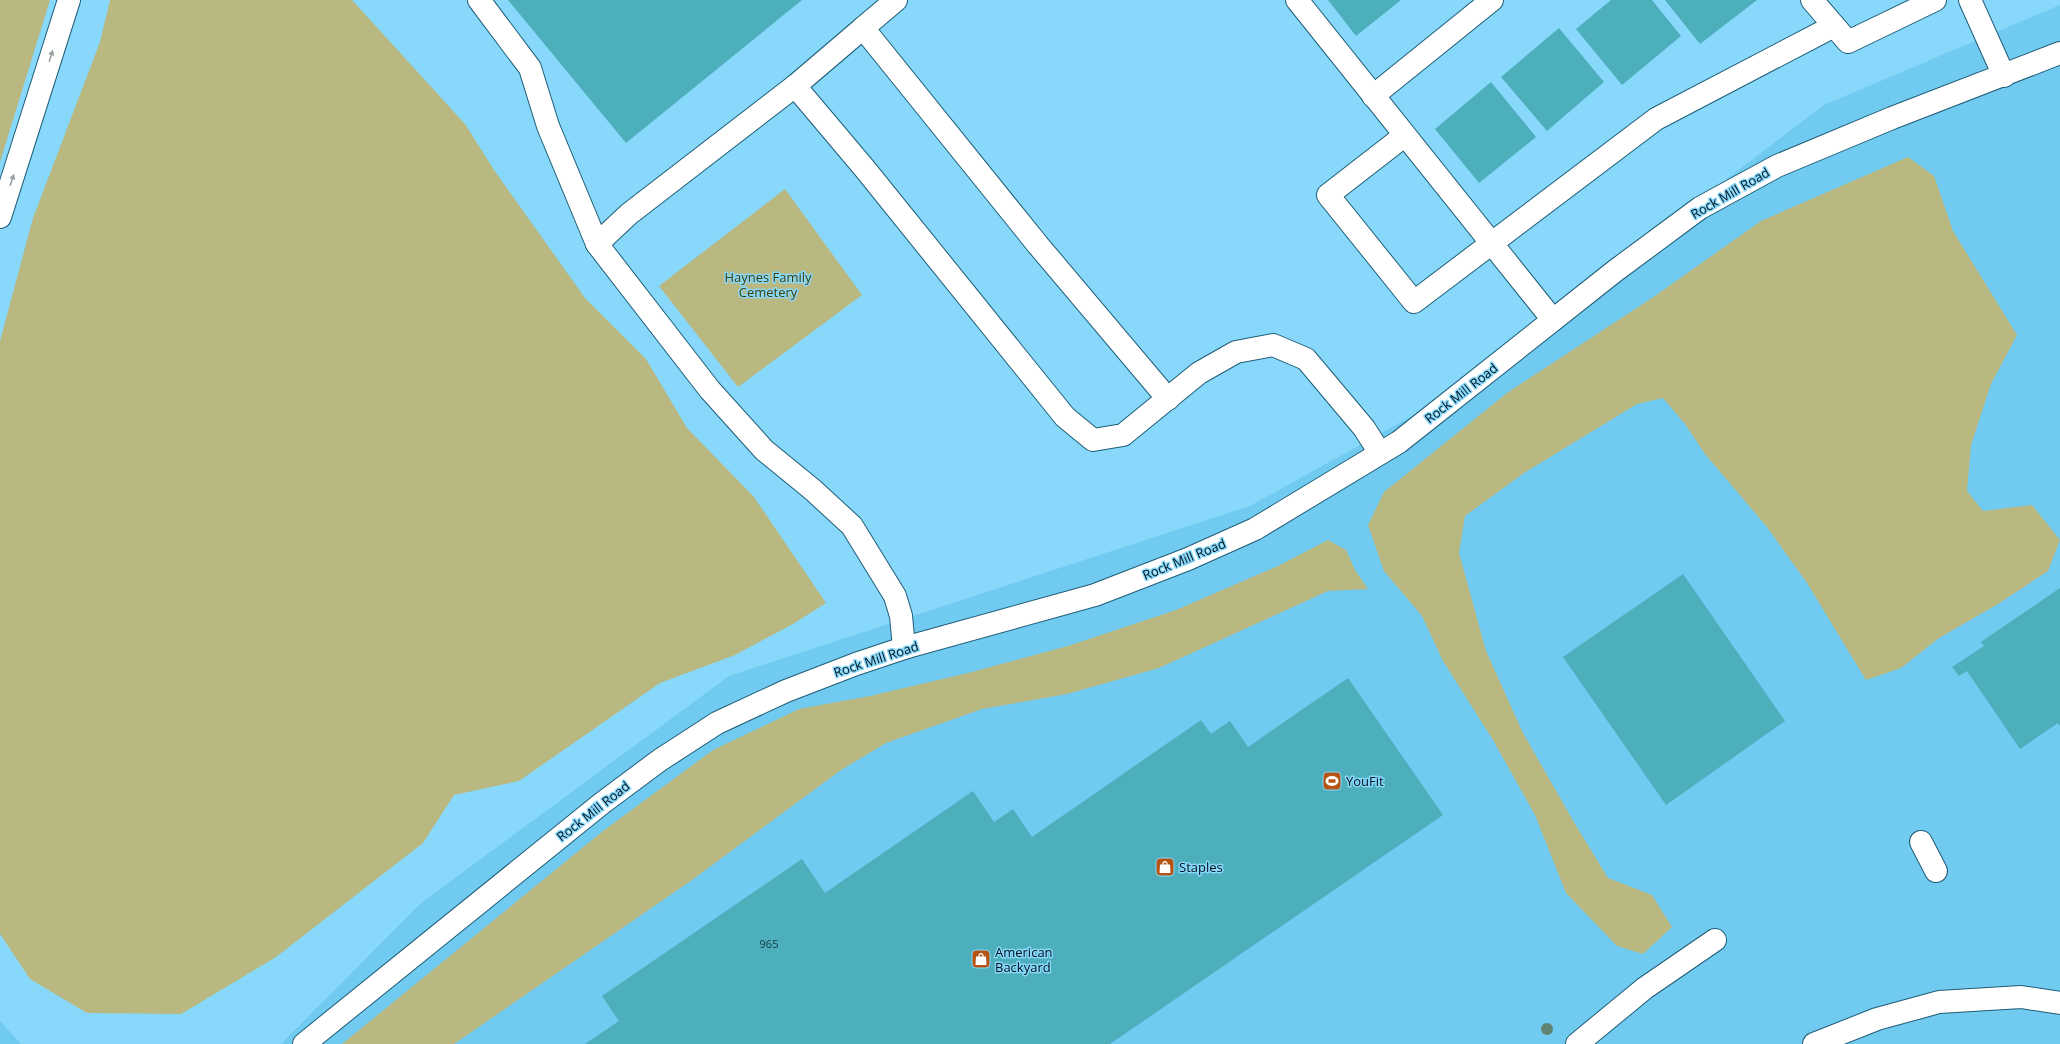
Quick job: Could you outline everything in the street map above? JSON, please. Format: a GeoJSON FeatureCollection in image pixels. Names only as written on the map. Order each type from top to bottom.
{"type":"FeatureCollection","features":[{"type":"Feature","properties":{"kind":"main road"},"geometry":{"type":"LineString","coordinates":[[0,217],[69,0]]}},
{"type":"Feature","properties":{"kind":"main road"},"geometry":{"type":"LineString","coordinates":[[479,0],[530,68],[548,126],[597,244],[710,390],[764,450],[813,490],[852,526],[895,596],[901,616],[904,648]]}},
{"type":"Feature","properties":{"kind":"main road"},"geometry":{"type":"LineString","coordinates":[[597,244],[629,214],[795,86],[896,0]]}},
{"type":"Feature","properties":{"kind":"main road"},"geometry":{"type":"LineString","coordinates":[[1297,0],[1404,136],[1553,320]]}},
{"type":"Feature","properties":{"kind":"main road"},"geometry":{"type":"LineString","coordinates":[[1373,96],[1492,0]]}},
{"type":"Feature","properties":{"kind":"main road"},"geometry":{"type":"LineString","coordinates":[[1812,0],[1848,42],[1935,0]]}},
{"type":"Feature","properties":{"kind":"main road"},"geometry":{"type":"LineString","coordinates":[[1970,0],[2004,76]]}},
{"type":"Feature","properties":{"kind":"main road"},"geometry":{"type":"LineString","coordinates":[[1404,136],[1328,195],[1414,302],[1656,119],[1834,26]]}},
{"type":"Feature","properties":{"kind":"main road"},"geometry":{"type":"LineString","coordinates":[[863,28],[1038,245],[1168,399]]}},
{"type":"Feature","properties":{"kind":"main road","name":"Rock Mill Road"},"geometry":{"type":"LineString","coordinates":[[304,1044],[601,804],[660,760],[717,724],[786,691],[856,664],[904,648],[1096,595],[1188,559],[1255,530],[1399,442],[1553,320],[1700,208],[1777,166],[1892,118],[2004,76],[2060,53]]}},
{"type":"Feature","properties":{"kind":"main road"},"geometry":{"type":"LineString","coordinates":[[795,86],[865,169],[1065,417],[1093,440],[1123,435],[1200,373],[1236,352],[1274,345],[1306,359],[1364,428],[1380,453]]}},
{"type":"Feature","properties":{"kind":"main road"},"geometry":{"type":"LineString","coordinates":[[1921,842],[1936,871]]}},
{"type":"Feature","properties":{"kind":"main road"},"geometry":{"type":"LineString","coordinates":[[1590,1040],[1645,988],[1715,940]]}},
{"type":"Feature","properties":{"kind":"main road"},"geometry":{"type":"LineString","coordinates":[[1814,1044],[1877,1020],[1939,1002],[2021,997],[2060,1003]]}},
{"type":"Feature","properties":{"kind":"shaded area"},"geometry":{"type":"Polygon","coordinates":[[[2060,5],[2060,1044],[281,1044],[420,904],[729,676],[1250,506],[1421,411],[1824,105],[2060,5]]]}},
{"type":"Feature","properties":{"kind":"shaded area"},"geometry":{"type":"Polygon","coordinates":[[[0,1021],[21,1044],[0,1044],[0,1021]]]}},
{"type":"Feature","properties":{"kind":"green space"},"geometry":{"type":"Polygon","coordinates":[[[0,0],[50,0],[0,162],[0,0]]]}},
{"type":"Feature","properties":{"kind":"green space"},"geometry":{"type":"Polygon","coordinates":[[[110,0],[352,0],[465,124],[494,170],[585,298],[646,359],[687,428],[754,497],[826,603],[793,624],[735,655],[660,683],[519,781],[454,795],[423,843],[276,957],[181,1014],[87,1013],[30,979],[0,934],[0,341],[33,218],[100,42],[110,0]]]}},
{"type":"Feature","properties":{"kind":"green space"},"geometry":{"type":"Polygon","coordinates":[[[1908,157],[1934,176],[1953,231],[2017,335],[1991,384],[1971,445],[1967,491],[1983,511],[2032,505],[2060,540],[2048,571],[1998,604],[1939,638],[1901,668],[1866,680],[1807,583],[1767,527],[1705,454],[1685,424],[1663,398],[1637,404],[1524,473],[1465,516],[1459,553],[1486,651],[1523,733],[1608,878],[1652,895],[1672,927],[1643,954],[1617,946],[1566,893],[1535,815],[1493,740],[1443,661],[1422,616],[1384,571],[1368,525],[1384,492],[1507,393],[1652,298],[1761,221],[1908,157]]]}},
{"type":"Feature","properties":{"kind":"green space","name":"Haynes Family Cemetery"},"geometry":{"type":"Polygon","coordinates":[[[785,189],[862,295],[738,387],[659,286],[785,189]]]}},
{"type":"Feature","properties":{"kind":"green space"},"geometry":{"type":"Polygon","coordinates":[[[1328,540],[1346,550],[1355,570],[1368,589],[1328,591],[1159,668],[1067,694],[982,709],[886,743],[841,770],[692,880],[454,1044],[342,1044],[603,831],[713,750],[799,709],[870,696],[968,673],[1068,646],[1176,610],[1278,566],[1328,540]]]}},
{"type":"Feature","properties":{"kind":"building"},"geometry":{"type":"Polygon","coordinates":[[[508,0],[802,0],[626,143],[508,0]]]}},
{"type":"Feature","properties":{"kind":"building"},"geometry":{"type":"Polygon","coordinates":[[[1328,0],[1401,0],[1356,36],[1328,0]]]}},
{"type":"Feature","properties":{"kind":"building"},"geometry":{"type":"Polygon","coordinates":[[[1611,0],[1652,0],[1681,36],[1622,85],[1576,29],[1611,0]]]}},
{"type":"Feature","properties":{"kind":"building"},"geometry":{"type":"Polygon","coordinates":[[[1665,0],[1757,0],[1700,44],[1665,0]]]}},
{"type":"Feature","properties":{"kind":"building"},"geometry":{"type":"Polygon","coordinates":[[[1559,28],[1604,82],[1547,131],[1501,77],[1559,28]]]}},
{"type":"Feature","properties":{"kind":"building"},"geometry":{"type":"Polygon","coordinates":[[[1491,82],[1536,137],[1479,183],[1435,129],[1491,82]]]}},
{"type":"Feature","properties":{"kind":"building"},"geometry":{"type":"Polygon","coordinates":[[[1683,574],[1785,721],[1666,805],[1563,657],[1683,574]]]}},
{"type":"Feature","properties":{"kind":"building"},"geometry":{"type":"Polygon","coordinates":[[[2060,588],[2060,726],[2058,723],[2020,749],[1967,671],[1959,676],[1952,667],[1984,646],[1981,642],[2060,588]]]}},
{"type":"Feature","properties":{"kind":"building"},"geometry":{"type":"Polygon","coordinates":[[[1348,678],[1443,815],[1110,1044],[585,1044],[619,1021],[602,996],[802,859],[825,893],[973,791],[994,822],[1013,809],[1032,837],[1201,720],[1211,734],[1230,721],[1248,747],[1348,678]]]}},
{"type":"Feature","properties":{"kind":"place","name":"YouFit"},"geometry":{"type":"Point","coordinates":[1332,781]}},
{"type":"Feature","properties":{"kind":"place","name":"Staples"},"geometry":{"type":"Point","coordinates":[1165,867]}},
{"type":"Feature","properties":{"kind":"place","name":"American Backyard"},"geometry":{"type":"Point","coordinates":[981,959]}}]}
